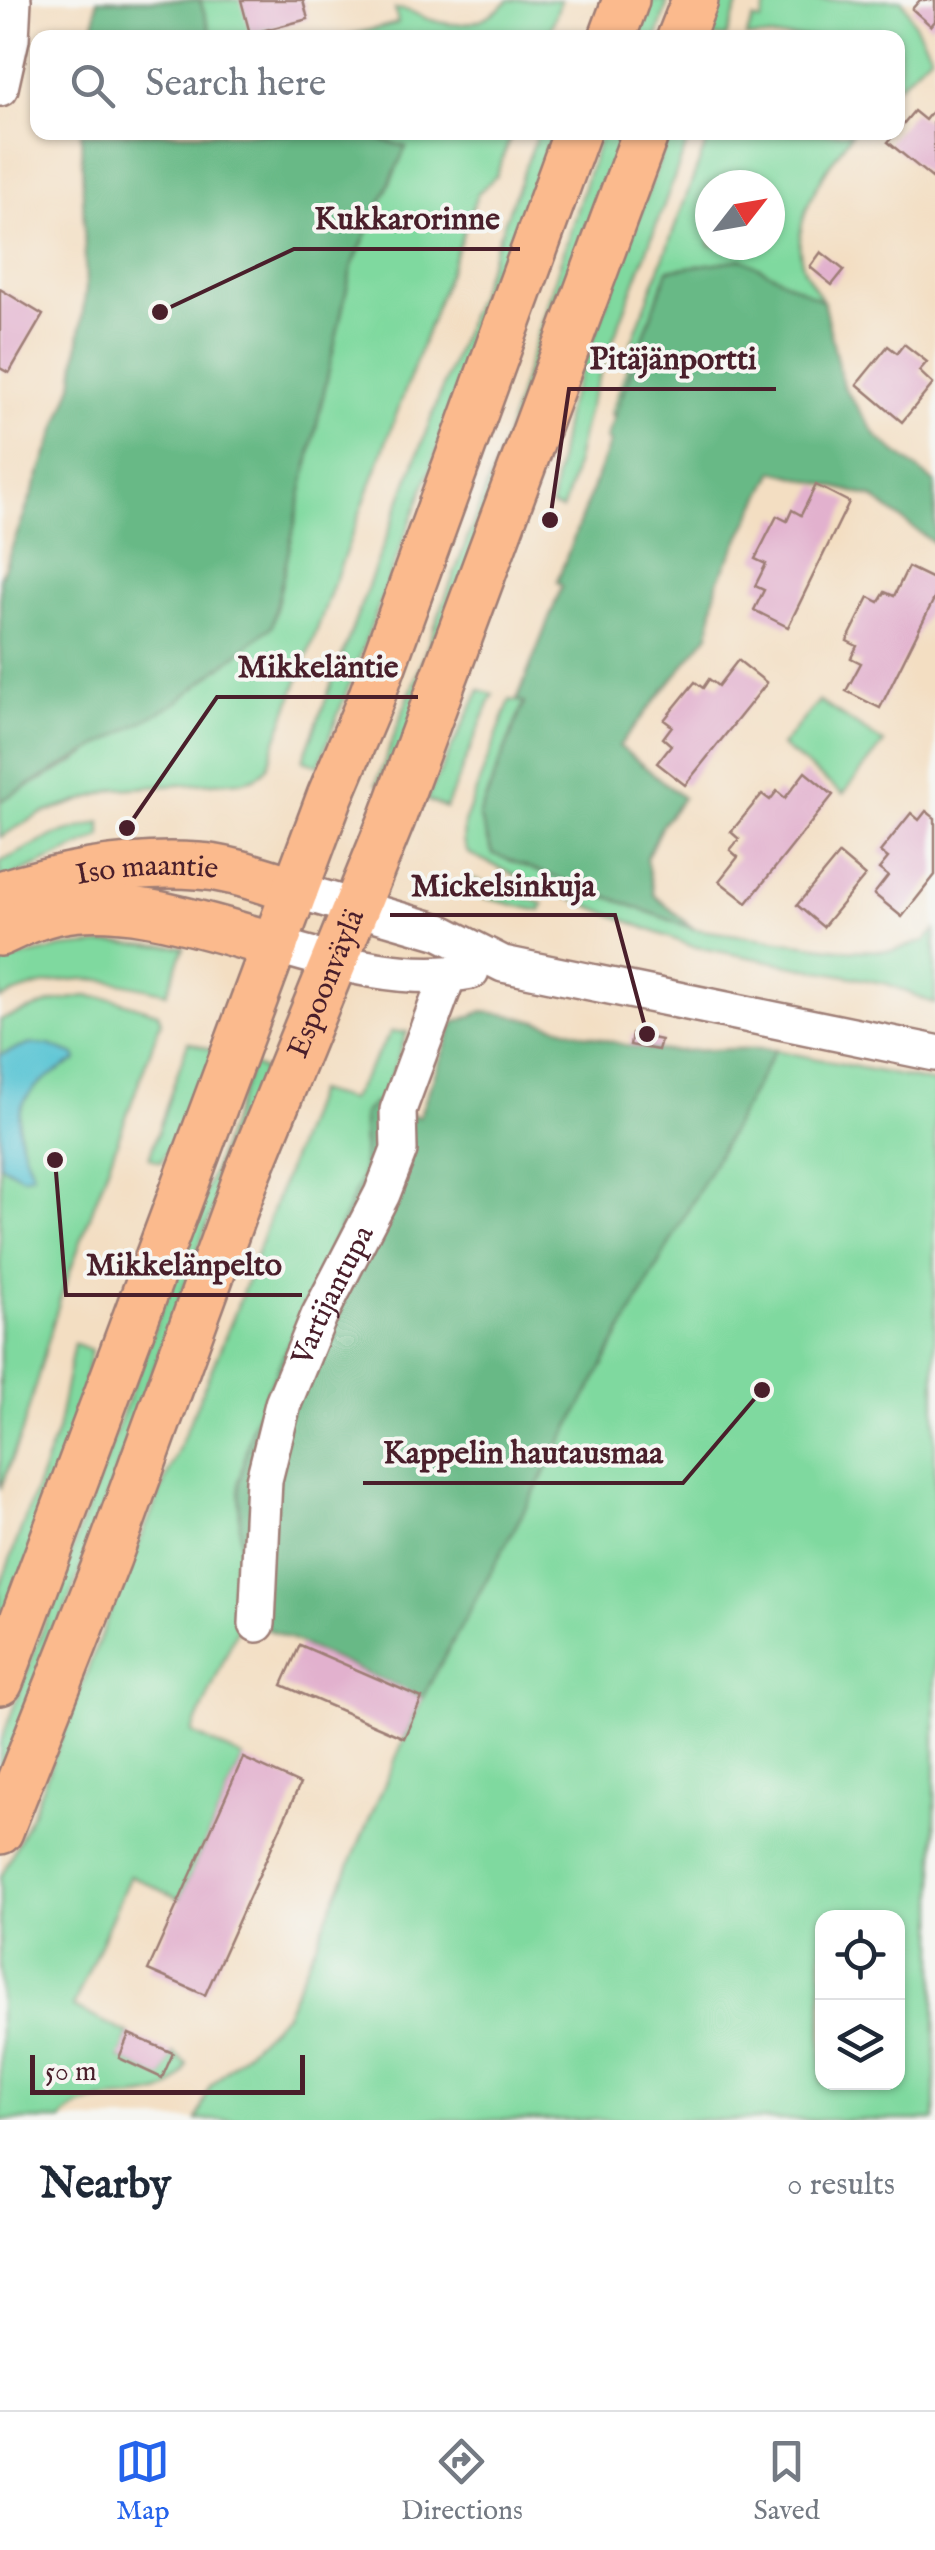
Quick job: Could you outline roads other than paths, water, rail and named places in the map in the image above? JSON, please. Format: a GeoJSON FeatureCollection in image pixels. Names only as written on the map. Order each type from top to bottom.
{"type":"FeatureCollection","features":[{"type":"Feature","properties":{"kind":"main road"},"geometry":{"type":"LineString","coordinates":[[615,30],[626,0]]}},
{"type":"Feature","properties":{"kind":"main road"},"geometry":{"type":"LineString","coordinates":[[683,30],[694,0]]}},
{"type":"Feature","properties":{"kind":"main road","name":"Espoonväylä"},"geometry":{"type":"LineString","coordinates":[[0,1682],[345,756],[370,702],[574,140]]}},
{"type":"Feature","properties":{"kind":"main road","name":"Espoonväylä"},"geometry":{"type":"LineString","coordinates":[[0,1831],[108,1558],[248,1173],[399,800],[643,140]]}},
{"type":"Feature","properties":{"kind":"main road","name":"Iso maantie"},"geometry":{"type":"LineString","coordinates":[[0,894],[58,876],[132,865],[199,866],[296,890]]}},
{"type":"Feature","properties":{"kind":"main road","name":"Iso maantie"},"geometry":{"type":"LineString","coordinates":[[0,933],[60,910],[99,908],[186,920],[275,945]]}},
{"type":"Feature","properties":{"kind":"street"},"geometry":{"type":"LineString","coordinates":[[0,88],[13,0]]}},
{"type":"Feature","properties":{"kind":"street"},"geometry":{"type":"LineString","coordinates":[[296,890],[440,932],[503,964],[935,1052]]}},
{"type":"Feature","properties":{"kind":"street"},"geometry":{"type":"LineString","coordinates":[[275,945],[334,962],[448,975],[503,964]]}},
{"type":"Feature","properties":{"kind":"street","name":"Vartijantupa"},"geometry":{"type":"LineString","coordinates":[[256,1624],[264,1480],[283,1404],[399,1150],[398,1110],[448,975]]}},
{"type":"Feature","properties":{"kind":"water"},"geometry":{"type":"Polygon","coordinates":[[[31,1044],[49,1045],[75,1055],[77,1060],[42,1082],[22,1105],[19,1135],[33,1174],[23,1177],[0,1164],[0,1055],[31,1044]]]}},
{"type":"Feature","properties":{"kind":"place","name":"Kukkarorinne"},"geometry":{"type":"Point","coordinates":[160,312]}},
{"type":"Feature","properties":{"kind":"place","name":"Pitäjänportti"},"geometry":{"type":"Point","coordinates":[550,520]}},
{"type":"Feature","properties":{"kind":"place","name":"Mikkeläntie"},"geometry":{"type":"Point","coordinates":[127,828]}},
{"type":"Feature","properties":{"kind":"place","name":"Mickelsinkuja"},"geometry":{"type":"Point","coordinates":[647,1034]}},
{"type":"Feature","properties":{"kind":"place","name":"Mikkelänpelto"},"geometry":{"type":"Point","coordinates":[55,1160]}},
{"type":"Feature","properties":{"kind":"place","name":"Kappelin hautausmaa"},"geometry":{"type":"Point","coordinates":[762,1390]}}]}
